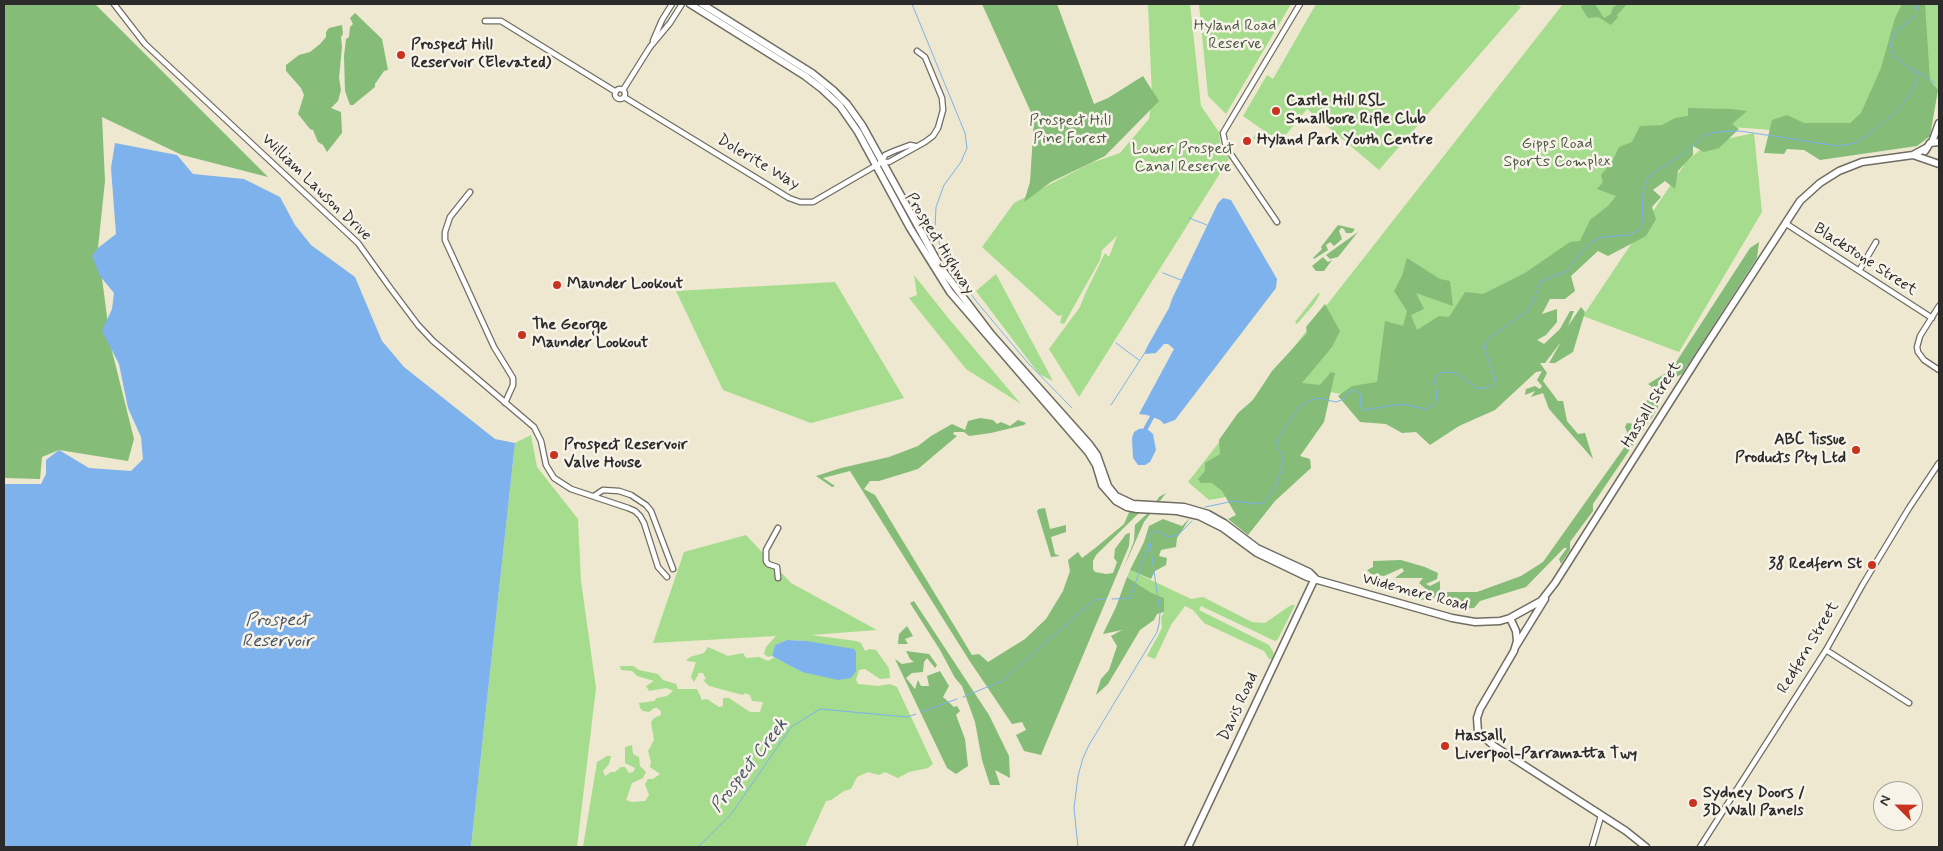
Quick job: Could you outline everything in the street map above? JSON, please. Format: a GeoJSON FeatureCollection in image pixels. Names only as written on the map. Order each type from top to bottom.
{"type":"FeatureCollection","features":[{"type":"Feature","properties":{"kind":"main road","name":"Prospect Highway"},"geometry":{"type":"LineString","coordinates":[[690,4],[805,76],[822,89],[850,120],[879,164],[946,276],[991,334],[1091,446],[1097,455],[1104,479],[1109,488],[1116,496],[1125,501],[1153,508]]}},
{"type":"Feature","properties":{"kind":"main road","name":"Prospect Highway"},"geometry":{"type":"LineString","coordinates":[[702,4],[807,69],[827,84],[856,116],[879,164]]}},
{"type":"Feature","properties":{"kind":"main road"},"geometry":{"type":"LineString","coordinates":[[1936,142],[1939,123]]}},
{"type":"Feature","properties":{"kind":"main road","name":"Hassall Street"},"geometry":{"type":"LineString","coordinates":[[1510,618],[1526,611],[1541,600],[1555,584],[1800,201],[1820,183],[1862,162],[1914,155],[1936,142]]}},
{"type":"Feature","properties":{"kind":"main road"},"geometry":{"type":"LineString","coordinates":[[1926,148],[1925,154],[1927,159]]}},
{"type":"Feature","properties":{"kind":"main road","name":"Hassall Street"},"geometry":{"type":"LineString","coordinates":[[1914,155],[1938,163]]}},
{"type":"Feature","properties":{"kind":"main road","name":"Widemere Road"},"geometry":{"type":"LineString","coordinates":[[1153,508],[1208,514],[1257,548],[1309,572],[1315,578],[1344,588],[1452,618],[1486,623],[1510,618]]}},
{"type":"Feature","properties":{"kind":"main road","name":"Davis Road"},"geometry":{"type":"LineString","coordinates":[[1188,847],[1315,578]]}},
{"type":"Feature","properties":{"kind":"main road"},"geometry":{"type":"LineString","coordinates":[[1555,584],[1480,709],[1476,725],[1478,732],[1494,746],[1637,839],[1646,847]]}},
{"type":"Feature","properties":{"kind":"main road"},"geometry":{"type":"LineString","coordinates":[[1510,618],[1516,631],[1517,641],[1514,651]]}},
{"type":"Feature","properties":{"kind":"street","name":"William Lawson Drive"},"geometry":{"type":"LineString","coordinates":[[114,4],[145,44],[358,243],[396,296],[433,341],[534,427],[541,441],[546,465],[554,478],[571,489],[628,508],[640,516],[660,571],[667,577]]}},
{"type":"Feature","properties":{"kind":"street"},"geometry":{"type":"LineString","coordinates":[[650,47],[662,20],[672,4]]}},
{"type":"Feature","properties":{"kind":"street"},"geometry":{"type":"LineString","coordinates":[[485,21],[501,21],[616,92],[617,98],[622,99],[625,94],[623,90],[650,47],[670,23],[682,4]]}},
{"type":"Feature","properties":{"kind":"street"},"geometry":{"type":"LineString","coordinates":[[1277,222],[1226,147],[1224,133],[1300,4]]}},
{"type":"Feature","properties":{"kind":"street","name":"Dolerite Way"},"geometry":{"type":"LineString","coordinates":[[624,97],[789,198],[800,202],[813,202],[879,164],[885,155],[910,145],[915,146],[932,136],[942,120],[943,110],[940,90],[925,57],[917,51]]}},
{"type":"Feature","properties":{"kind":"street"},"geometry":{"type":"LineString","coordinates":[[616,92],[623,90]]}},
{"type":"Feature","properties":{"kind":"street"},"geometry":{"type":"LineString","coordinates":[[470,192],[450,218],[445,232],[445,240],[494,347],[513,378],[513,385],[505,403]]}},
{"type":"Feature","properties":{"kind":"street","name":"Blackstone Street"},"geometry":{"type":"LineString","coordinates":[[1785,223],[1932,318]]}},
{"type":"Feature","properties":{"kind":"street"},"geometry":{"type":"LineString","coordinates":[[1859,271],[1876,242]]}},
{"type":"Feature","properties":{"kind":"street"},"geometry":{"type":"LineString","coordinates":[[1939,306],[1920,336],[1917,347],[1924,360],[1939,370]]}},
{"type":"Feature","properties":{"kind":"street","name":"Redfern Street"},"geometry":{"type":"LineString","coordinates":[[1700,847],[1826,650],[1862,584],[1939,463]]}},
{"type":"Feature","properties":{"kind":"street","name":"William Lawson Drive"},"geometry":{"type":"LineString","coordinates":[[594,496],[603,490],[619,491],[631,495],[646,505],[651,511],[673,569]]}},
{"type":"Feature","properties":{"kind":"street"},"geometry":{"type":"LineString","coordinates":[[778,528],[766,550],[766,560],[768,564],[774,567],[777,566],[778,578]]}},
{"type":"Feature","properties":{"kind":"street"},"geometry":{"type":"LineString","coordinates":[[1826,650],[1908,703]]}},
{"type":"Feature","properties":{"kind":"street"},"geometry":{"type":"LineString","coordinates":[[1592,847],[1601,816]]}},
{"type":"Feature","properties":{"kind":"green space"},"geometry":{"type":"Polygon","coordinates":[[[4,4],[95,4],[268,177],[182,155],[102,117],[105,181],[98,248],[111,347],[134,439],[128,461],[59,450],[42,457],[40,479],[4,478],[4,4]]]}},
{"type":"Feature","properties":{"kind":"green space","name":"Prospect Hill Pine Forest"},"geometry":{"type":"Polygon","coordinates":[[[982,4],[1057,4],[1094,104],[1108,98],[1143,76],[1159,101],[1105,156],[1051,182],[1024,202],[1030,182],[1034,119],[982,4]]]}},
{"type":"Feature","properties":{"kind":"green space","name":"Lower Prospect Canal Reserve"},"geometry":{"type":"Polygon","coordinates":[[[1148,4],[1190,4],[1201,106],[1219,132],[1221,148],[1229,159],[1079,397],[1049,349],[1080,307],[1105,253],[1109,257],[1117,236],[1102,250],[1100,260],[1064,324],[1060,323],[1062,315],[1058,316],[982,247],[1014,203],[1091,163],[1120,153],[1149,119],[1152,97],[1148,4]]]}},
{"type":"Feature","properties":{"kind":"green space","name":"Hyland Road Reserve"},"geometry":{"type":"Polygon","coordinates":[[[1199,4],[1291,4],[1226,114],[1208,96],[1199,4]]]}},
{"type":"Feature","properties":{"kind":"green space"},"geometry":{"type":"Polygon","coordinates":[[[1316,4],[1516,4],[1521,7],[1379,170],[1307,109],[1280,142],[1243,116],[1267,75],[1273,79],[1316,4]]]}},
{"type":"Feature","properties":{"kind":"green space","name":"Gipps Road Sports Complex"},"geometry":{"type":"Polygon","coordinates":[[[1563,4],[1939,4],[1939,85],[1928,134],[1849,140],[1729,127],[1664,159],[1639,218],[1361,398],[1326,391],[1226,497],[1209,500],[1188,482],[1563,4]]]}},
{"type":"Feature","properties":{"kind":"green space"},"geometry":{"type":"Polygon","coordinates":[[[1582,4],[1595,4],[1604,18],[1611,14],[1613,7],[1619,4],[1626,5],[1611,25],[1598,17],[1588,18],[1581,7],[1582,4]]]}},
{"type":"Feature","properties":{"kind":"green space"},"geometry":{"type":"Polygon","coordinates":[[[1902,4],[1925,4],[1930,81],[1938,90],[1930,136],[1917,146],[1820,160],[1804,150],[1787,149],[1784,154],[1764,153],[1772,120],[1787,115],[1804,123],[1850,123],[1861,113],[1881,68],[1895,18],[1902,4]]]}},
{"type":"Feature","properties":{"kind":"green space"},"geometry":{"type":"Polygon","coordinates":[[[355,13],[382,39],[388,70],[384,71],[375,87],[353,105],[350,105],[345,91],[344,56],[346,39],[349,37],[350,27],[353,24],[350,18],[355,13]]]}},
{"type":"Feature","properties":{"kind":"green space"},"geometry":{"type":"Polygon","coordinates":[[[342,25],[343,34],[341,37],[339,78],[341,90],[338,101],[331,108],[341,112],[342,133],[327,152],[323,145],[318,142],[313,130],[310,129],[298,114],[304,95],[301,88],[286,71],[286,65],[299,55],[310,52],[320,44],[326,37],[326,32],[329,28],[342,25]]]}},
{"type":"Feature","properties":{"kind":"green space"},"geometry":{"type":"Polygon","coordinates":[[[1688,108],[1747,111],[1732,124],[1739,129],[1719,148],[1704,152],[1693,146],[1693,155],[1678,171],[1675,189],[1665,181],[1653,190],[1661,197],[1652,207],[1656,219],[1646,236],[1608,256],[1598,251],[1571,276],[1575,291],[1565,299],[1550,299],[1542,314],[1557,309],[1557,322],[1546,335],[1537,340],[1544,344],[1560,329],[1570,311],[1574,311],[1568,326],[1581,307],[1585,312],[1573,352],[1555,363],[1549,363],[1561,342],[1545,363],[1540,363],[1547,373],[1543,381],[1558,401],[1563,401],[1567,421],[1578,434],[1585,433],[1593,459],[1549,409],[1543,393],[1531,397],[1535,391],[1525,395],[1526,389],[1535,386],[1540,389],[1542,386],[1537,380],[1542,371],[1536,372],[1495,410],[1459,426],[1430,445],[1416,432],[1402,433],[1386,424],[1360,422],[1338,396],[1352,386],[1377,382],[1385,321],[1403,326],[1407,311],[1394,291],[1402,276],[1407,258],[1440,279],[1450,281],[1453,306],[1416,293],[1424,309],[1411,315],[1417,330],[1439,316],[1449,317],[1465,292],[1483,294],[1525,273],[1570,242],[1580,241],[1590,220],[1608,206],[1616,196],[1597,189],[1603,182],[1601,175],[1612,162],[1619,147],[1632,142],[1640,126],[1662,125],[1675,118],[1688,116],[1688,108]]]}},
{"type":"Feature","properties":{"kind":"green space"},"geometry":{"type":"Polygon","coordinates":[[[1259,130],[1274,141],[1269,149],[1253,138],[1259,130]]]}},
{"type":"Feature","properties":{"kind":"green space"},"geometry":{"type":"Polygon","coordinates":[[[1754,133],[1762,212],[1679,352],[1583,316],[1686,162],[1708,143],[1754,133]]]}},
{"type":"Feature","properties":{"kind":"green space"},"geometry":{"type":"Polygon","coordinates":[[[1338,225],[1355,229],[1352,233],[1346,233],[1341,228],[1339,231],[1342,239],[1334,246],[1330,242],[1326,245],[1328,250],[1314,259],[1313,258],[1322,249],[1321,247],[1338,225]]]}},
{"type":"Feature","properties":{"kind":"green space"},"geometry":{"type":"Polygon","coordinates":[[[1358,232],[1338,257],[1330,259],[1326,255],[1358,232]]]}},
{"type":"Feature","properties":{"kind":"green space"},"geometry":{"type":"Polygon","coordinates":[[[1759,242],[1757,258],[1682,374],[1653,388],[1648,384],[1671,370],[1750,248],[1759,242]]]}},
{"type":"Feature","properties":{"kind":"green space"},"geometry":{"type":"Polygon","coordinates":[[[1323,257],[1328,262],[1332,260],[1324,271],[1316,271],[1312,266],[1323,257]]]}},
{"type":"Feature","properties":{"kind":"green space"},"geometry":{"type":"Polygon","coordinates":[[[996,274],[1053,381],[1039,374],[976,291],[996,274]]]}},
{"type":"Feature","properties":{"kind":"green space"},"geometry":{"type":"Polygon","coordinates":[[[914,275],[1021,404],[966,369],[909,298],[917,295],[914,275]]]}},
{"type":"Feature","properties":{"kind":"green space"},"geometry":{"type":"Polygon","coordinates":[[[835,282],[904,398],[811,423],[723,390],[676,291],[835,282]]]}},
{"type":"Feature","properties":{"kind":"green space"},"geometry":{"type":"Polygon","coordinates":[[[1318,293],[1320,294],[1314,304],[1297,324],[1295,322],[1318,293]]]}},
{"type":"Feature","properties":{"kind":"green space"},"geometry":{"type":"Polygon","coordinates":[[[1325,304],[1340,331],[1332,347],[1302,383],[1320,385],[1331,372],[1335,373],[1324,422],[1300,456],[1310,459],[1311,468],[1275,501],[1248,535],[1228,519],[1236,515],[1222,491],[1212,483],[1201,483],[1198,479],[1205,471],[1205,463],[1220,454],[1219,440],[1238,413],[1253,400],[1272,371],[1307,333],[1306,327],[1325,304]]]}},
{"type":"Feature","properties":{"kind":"green space"},"geometry":{"type":"Polygon","coordinates":[[[1649,397],[1658,399],[1658,408],[1593,504],[1593,511],[1570,542],[1570,550],[1561,564],[1559,559],[1567,548],[1564,548],[1526,587],[1480,601],[1474,608],[1453,609],[1447,604],[1447,592],[1477,592],[1521,576],[1543,562],[1626,445],[1629,437],[1625,427],[1627,423],[1635,424],[1649,397]]]}},
{"type":"Feature","properties":{"kind":"green space"},"geometry":{"type":"Polygon","coordinates":[[[980,418],[993,420],[997,424],[1001,422],[1010,426],[1018,420],[1026,423],[991,433],[969,436],[964,432],[954,432],[953,434],[957,436],[918,469],[879,481],[870,481],[864,489],[875,495],[972,655],[979,654],[988,662],[1025,639],[1046,619],[1063,591],[1070,571],[1068,560],[1078,552],[1082,558],[1094,549],[1124,524],[1130,510],[1139,513],[1096,555],[1093,561],[1095,572],[1113,573],[1117,562],[1114,558],[1115,549],[1126,534],[1130,533],[1129,546],[1041,755],[1024,751],[1016,735],[1026,730],[1022,722],[1012,724],[969,660],[850,471],[823,478],[835,486],[832,487],[816,476],[889,457],[918,446],[952,424],[965,430],[968,421],[980,418]]]}},
{"type":"Feature","properties":{"kind":"green space"},"geometry":{"type":"Polygon","coordinates":[[[531,435],[537,467],[578,519],[581,581],[596,688],[577,847],[471,847],[515,443],[531,435]]]}},
{"type":"Feature","properties":{"kind":"green space"},"geometry":{"type":"Polygon","coordinates":[[[1166,493],[1144,522],[1124,567],[1134,541],[1135,525],[1149,512],[1159,497],[1166,493]]]}},
{"type":"Feature","properties":{"kind":"green space"},"geometry":{"type":"Polygon","coordinates":[[[1045,508],[1050,529],[1066,525],[1066,532],[1051,537],[1055,554],[1060,556],[1051,557],[1037,511],[1045,508]]]}},
{"type":"Feature","properties":{"kind":"green space"},"geometry":{"type":"Polygon","coordinates":[[[1190,518],[1177,538],[1176,547],[1161,550],[1159,556],[1167,558],[1166,565],[1155,571],[1151,579],[1130,570],[1144,542],[1149,526],[1163,519],[1182,526],[1190,518]]]}},
{"type":"Feature","properties":{"kind":"green space"},"geometry":{"type":"Polygon","coordinates":[[[746,535],[791,583],[877,630],[811,635],[856,641],[861,643],[865,651],[870,649],[876,650],[889,668],[890,678],[880,679],[865,669],[859,670],[856,680],[858,684],[878,686],[890,684],[897,687],[933,764],[928,768],[909,772],[898,778],[885,772],[879,775],[868,772],[857,777],[851,789],[826,801],[805,847],[583,847],[597,762],[607,756],[611,756],[609,764],[603,771],[605,776],[621,767],[625,767],[629,773],[633,772],[635,768],[625,763],[625,747],[632,745],[633,754],[639,757],[640,766],[646,772],[643,778],[632,783],[626,800],[632,802],[645,801],[649,795],[645,784],[648,779],[653,779],[660,774],[650,767],[651,762],[648,751],[654,740],[651,722],[654,718],[661,715],[661,711],[654,708],[649,712],[643,711],[639,703],[654,701],[657,698],[667,696],[673,691],[666,688],[649,691],[646,686],[654,681],[637,676],[632,671],[621,670],[620,666],[633,666],[639,670],[658,674],[663,680],[676,684],[678,689],[697,689],[702,700],[707,699],[719,707],[723,706],[723,698],[729,698],[750,712],[760,712],[763,702],[752,701],[750,695],[745,693],[743,695],[709,686],[703,680],[706,679],[703,673],[699,673],[694,682],[691,677],[696,662],[686,661],[690,657],[704,653],[708,647],[728,656],[743,653],[746,658],[759,657],[768,661],[775,657],[802,672],[807,641],[787,640],[775,645],[772,656],[768,657],[764,654],[766,647],[776,636],[653,643],[684,552],[746,535]]]}},
{"type":"Feature","properties":{"kind":"green space"},"geometry":{"type":"Polygon","coordinates":[[[1401,560],[1425,567],[1438,573],[1437,579],[1426,584],[1430,586],[1440,581],[1440,589],[1433,599],[1419,600],[1415,593],[1423,594],[1427,590],[1419,583],[1423,578],[1395,578],[1404,571],[1402,568],[1384,576],[1371,574],[1367,570],[1373,567],[1373,561],[1401,560]]]}},
{"type":"Feature","properties":{"kind":"green space"},"geometry":{"type":"Polygon","coordinates":[[[1130,570],[1191,599],[1203,597],[1252,622],[1265,623],[1291,605],[1295,605],[1278,639],[1275,641],[1201,606],[1199,610],[1269,645],[1274,653],[1272,659],[1269,659],[1264,651],[1204,623],[1193,610],[1185,606],[1171,625],[1155,659],[1147,656],[1162,628],[1161,618],[1164,612],[1164,598],[1150,592],[1127,577],[1130,570]]]}},
{"type":"Feature","properties":{"kind":"green space"},"geometry":{"type":"Polygon","coordinates":[[[1127,577],[1150,592],[1164,598],[1164,612],[1157,614],[1154,620],[1140,630],[1108,684],[1096,695],[1101,679],[1109,670],[1117,646],[1111,636],[1122,630],[1103,634],[1116,607],[1127,577]]]}},
{"type":"Feature","properties":{"kind":"green space"},"geometry":{"type":"Polygon","coordinates":[[[914,601],[989,715],[1009,756],[1010,778],[995,770],[1000,785],[990,785],[982,760],[975,722],[962,686],[955,678],[940,650],[910,603],[914,601]]]}},
{"type":"Feature","properties":{"kind":"green space"},"geometry":{"type":"Polygon","coordinates":[[[907,626],[913,636],[905,639],[908,644],[898,644],[899,634],[907,626]]]}},
{"type":"Feature","properties":{"kind":"green space"},"geometry":{"type":"Polygon","coordinates":[[[906,651],[929,654],[937,665],[935,668],[927,658],[924,662],[923,672],[912,673],[906,678],[915,689],[918,680],[921,686],[929,686],[927,676],[940,671],[949,686],[943,697],[954,707],[957,706],[960,711],[956,715],[965,739],[968,766],[956,774],[947,768],[895,659],[902,664],[914,662],[906,651]]]}},
{"type":"Feature","properties":{"kind":"water","name":"Prospect Reservoir"},"geometry":{"type":"Polygon","coordinates":[[[115,143],[177,155],[193,174],[244,179],[280,197],[295,225],[311,245],[355,277],[382,341],[404,367],[495,439],[515,443],[471,847],[4,847],[4,484],[41,484],[46,474],[46,460],[59,450],[89,468],[131,471],[143,459],[141,437],[128,408],[119,364],[102,331],[112,309],[114,293],[100,276],[92,256],[98,248],[116,234],[111,168],[115,143]]]}},
{"type":"Feature","properties":{"kind":"water"},"geometry":{"type":"Polygon","coordinates":[[[1223,198],[1231,200],[1277,279],[1276,288],[1175,420],[1164,424],[1160,420],[1139,414],[1174,349],[1168,344],[1164,344],[1156,353],[1144,354],[1169,308],[1218,203],[1223,198]]]}},
{"type":"Feature","properties":{"kind":"water"},"geometry":{"type":"Polygon","coordinates":[[[1146,428],[1153,434],[1156,450],[1150,462],[1145,465],[1138,465],[1133,458],[1132,438],[1134,432],[1146,428]]]}},
{"type":"Feature","properties":{"kind":"water"},"geometry":{"type":"Polygon","coordinates":[[[787,640],[807,641],[854,649],[856,652],[856,671],[851,678],[838,680],[802,672],[772,656],[775,645],[787,640]]]}},
{"type":"Feature","properties":{"kind":"waterway"},"geometry":{"type":"LineString","coordinates":[[912,4],[965,133],[967,148],[961,162],[944,185],[936,207],[935,227],[940,246],[950,265],[976,301],[1028,363],[1072,408]]}},
{"type":"Feature","properties":{"kind":"waterway","name":"Prospect Creek"},"geometry":{"type":"LineString","coordinates":[[1205,507],[1234,501],[1260,504],[1266,501],[1275,487],[1283,466],[1283,459],[1276,442],[1299,407],[1310,400],[1318,398],[1336,402],[1344,399],[1353,390],[1361,394],[1360,407],[1363,410],[1402,404],[1426,409],[1436,401],[1437,394],[1434,381],[1437,375],[1443,372],[1457,373],[1476,388],[1486,388],[1493,385],[1495,379],[1484,346],[1487,340],[1527,311],[1541,281],[1567,271],[1581,252],[1593,241],[1603,237],[1629,235],[1639,230],[1642,224],[1643,193],[1648,177],[1683,154],[1705,135],[1716,132],[1740,131],[1838,146],[1855,143],[1868,135],[1896,112],[1912,92],[1916,83],[1913,71],[1894,56],[1890,45],[1896,31],[1915,16],[1917,4]]}},
{"type":"Feature","properties":{"kind":"waterway"},"geometry":{"type":"LineString","coordinates":[[1913,69],[1935,83]]}},
{"type":"Feature","properties":{"kind":"waterway"},"geometry":{"type":"LineString","coordinates":[[1189,218],[1207,225]]}},
{"type":"Feature","properties":{"kind":"waterway"},"geometry":{"type":"LineString","coordinates":[[1163,273],[1181,280]]}},
{"type":"Feature","properties":{"kind":"waterway"},"geometry":{"type":"LineString","coordinates":[[1116,343],[1139,360]]}},
{"type":"Feature","properties":{"kind":"waterway"},"geometry":{"type":"LineString","coordinates":[[1111,405],[1144,354]]}},
{"type":"Feature","properties":{"kind":"waterway"},"geometry":{"type":"LineString","coordinates":[[1146,428],[1152,417]]}},
{"type":"Feature","properties":{"kind":"waterway"},"geometry":{"type":"LineString","coordinates":[[1078,847],[1074,808],[1078,776],[1083,758],[1157,632],[1159,624],[1160,613],[1149,536],[1152,532],[1157,531],[1168,537],[1178,535],[1192,521]]}},
{"type":"Feature","properties":{"kind":"waterway","name":"Prospect Creek"},"geometry":{"type":"LineString","coordinates":[[1112,599],[1130,598],[1149,544]]}},
{"type":"Feature","properties":{"kind":"waterway","name":"Prospect Creek"},"geometry":{"type":"LineString","coordinates":[[963,697],[1002,681],[1094,600],[1105,599]]}},
{"type":"Feature","properties":{"kind":"waterway","name":"Prospect Creek"},"geometry":{"type":"LineString","coordinates":[[921,712],[957,699]]}},
{"type":"Feature","properties":{"kind":"waterway","name":"Prospect Creek"},"geometry":{"type":"LineString","coordinates":[[698,847],[732,813],[791,727],[820,709],[907,717],[916,714]]}},
{"type":"Feature","properties":{"kind":"place","name":"Prospect Hill Reservoir (Elevated)"},"geometry":{"type":"Point","coordinates":[401,55]}},
{"type":"Feature","properties":{"kind":"place","name":"Castle Hill RSL Smallbore Rifle Club"},"geometry":{"type":"Point","coordinates":[1276,111]}},
{"type":"Feature","properties":{"kind":"place","name":"Hyland Park Youth Centre"},"geometry":{"type":"Point","coordinates":[1247,141]}},
{"type":"Feature","properties":{"kind":"place","name":"Maunder Lookout"},"geometry":{"type":"Point","coordinates":[557,285]}},
{"type":"Feature","properties":{"kind":"place","name":"The George Maunder Lookout"},"geometry":{"type":"Point","coordinates":[522,335]}},
{"type":"Feature","properties":{"kind":"place","name":"ABC Tissue Products Pty Ltd"},"geometry":{"type":"Point","coordinates":[1856,450]}},
{"type":"Feature","properties":{"kind":"place","name":"Prospect Reservoir Valve House"},"geometry":{"type":"Point","coordinates":[554,455]}},
{"type":"Feature","properties":{"kind":"place","name":"38 Redfern St"},"geometry":{"type":"Point","coordinates":[1872,565]}},
{"type":"Feature","properties":{"kind":"place","name":"Hassall, Liverpool-Parramatta Twy"},"geometry":{"type":"Point","coordinates":[1445,746]}},
{"type":"Feature","properties":{"kind":"place","name":"Sydney Doors / 3D Wall Panels"},"geometry":{"type":"Point","coordinates":[1693,803]}}]}
